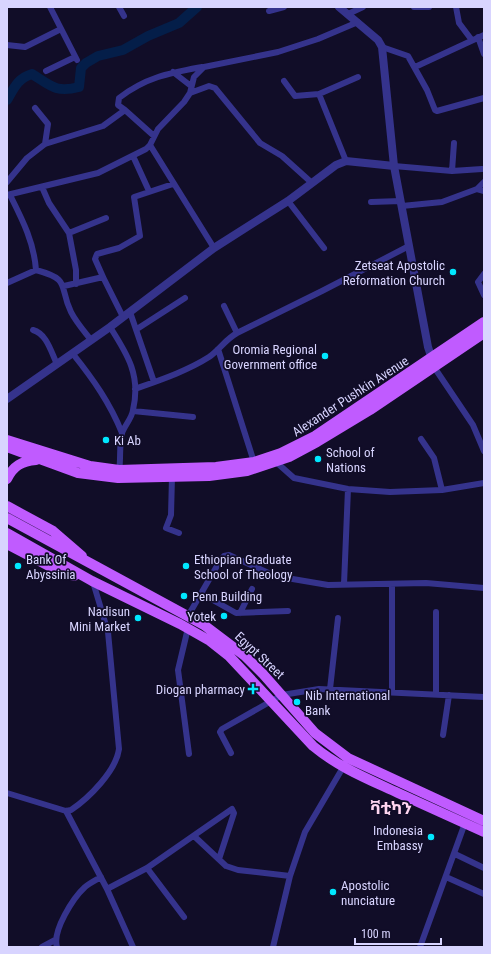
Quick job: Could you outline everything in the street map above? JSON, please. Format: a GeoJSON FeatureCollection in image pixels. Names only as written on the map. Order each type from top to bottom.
{"type":"FeatureCollection","features":[{"type":"Feature","properties":{"kind":"main road","name":"Alexander Pushkin Avenue"},"geometry":{"type":"LineString","coordinates":[[7,440],[118,474],[247,471],[289,457],[370,410],[433,363],[484,322]]}},
{"type":"Feature","properties":{"kind":"main road","name":"Alexander Pushkin Avenue"},"geometry":{"type":"LineString","coordinates":[[7,447],[38,460],[78,473],[172,477],[217,471],[254,462],[281,453],[315,436],[484,333]]}},
{"type":"Feature","properties":{"kind":"main road"},"geometry":{"type":"LineString","coordinates":[[7,479],[13,468],[23,462],[38,460]]}},
{"type":"Feature","properties":{"kind":"main road"},"geometry":{"type":"LineString","coordinates":[[7,497],[9,511]]}},
{"type":"Feature","properties":{"kind":"main road","name":"Egypt Street"},"geometry":{"type":"LineString","coordinates":[[9,511],[63,538],[79,552],[88,563],[188,616],[231,644],[264,674],[315,733],[346,763],[484,822]]}},
{"type":"Feature","properties":{"kind":"main road","name":"Egypt Street"},"geometry":{"type":"LineString","coordinates":[[7,533],[91,580],[188,628],[229,656],[273,700],[313,746],[484,832]]}},
{"type":"Feature","properties":{"kind":"main road"},"geometry":{"type":"LineString","coordinates":[[7,544],[51,567],[76,577],[91,580]]}},
{"type":"Feature","properties":{"kind":"street"},"geometry":{"type":"LineString","coordinates":[[46,71],[76,59],[50,7]]}},
{"type":"Feature","properties":{"kind":"street"},"geometry":{"type":"LineString","coordinates":[[119,7],[124,16]]}},
{"type":"Feature","properties":{"kind":"street"},"geometry":{"type":"LineString","coordinates":[[270,11],[284,7]]}},
{"type":"Feature","properties":{"kind":"street"},"geometry":{"type":"LineString","coordinates":[[339,7],[378,40],[382,47],[394,166],[433,363],[473,425],[484,451]]}},
{"type":"Feature","properties":{"kind":"street"},"geometry":{"type":"LineString","coordinates":[[348,14],[364,7]]}},
{"type":"Feature","properties":{"kind":"street"},"geometry":{"type":"LineString","coordinates":[[414,7],[429,8]]}},
{"type":"Feature","properties":{"kind":"street"},"geometry":{"type":"LineString","coordinates":[[456,7],[459,23],[471,39]]}},
{"type":"Feature","properties":{"kind":"street"},"geometry":{"type":"LineString","coordinates":[[154,136],[118,105],[119,98],[147,81],[173,72],[278,52],[318,39],[358,22]]}},
{"type":"Feature","properties":{"kind":"street"},"geometry":{"type":"LineString","coordinates":[[7,45],[26,47],[61,29]]}},
{"type":"Feature","properties":{"kind":"street"},"geometry":{"type":"LineString","coordinates":[[415,67],[471,39],[481,36],[484,54]]}},
{"type":"Feature","properties":{"kind":"street"},"geometry":{"type":"LineString","coordinates":[[382,47],[404,53],[410,59],[434,110],[437,111],[484,98]]}},
{"type":"Feature","properties":{"kind":"street"},"geometry":{"type":"LineString","coordinates":[[36,270],[33,248],[26,227],[9,195],[98,173],[133,156],[150,145],[158,129],[180,107],[190,93],[196,73],[204,67]]}},
{"type":"Feature","properties":{"kind":"street"},"geometry":{"type":"LineString","coordinates":[[173,72],[191,86]]}},
{"type":"Feature","properties":{"kind":"street"},"geometry":{"type":"LineString","coordinates":[[284,81],[295,96],[319,94],[358,77]]}},
{"type":"Feature","properties":{"kind":"street"},"geometry":{"type":"LineString","coordinates":[[190,93],[209,86],[216,88],[260,143],[282,156],[312,183]]}},
{"type":"Feature","properties":{"kind":"street"},"geometry":{"type":"LineString","coordinates":[[319,94],[346,161]]}},
{"type":"Feature","properties":{"kind":"street"},"geometry":{"type":"LineString","coordinates":[[35,108],[48,124],[45,144]]}},
{"type":"Feature","properties":{"kind":"street"},"geometry":{"type":"LineString","coordinates":[[7,182],[27,158],[45,144],[103,126],[125,110]]}},
{"type":"Feature","properties":{"kind":"street"},"geometry":{"type":"LineString","coordinates":[[452,171],[454,143]]}},
{"type":"Feature","properties":{"kind":"street"},"geometry":{"type":"LineString","coordinates":[[150,145],[214,248]]}},
{"type":"Feature","properties":{"kind":"street"},"geometry":{"type":"LineString","coordinates":[[133,156],[149,191]]}},
{"type":"Feature","properties":{"kind":"street"},"geometry":{"type":"LineString","coordinates":[[7,399],[73,354],[214,248],[288,201],[336,165],[346,161],[452,171],[482,169]]}},
{"type":"Feature","properties":{"kind":"street"},"geometry":{"type":"LineString","coordinates":[[371,202],[402,204],[442,202],[477,189],[484,182]]}},
{"type":"Feature","properties":{"kind":"street"},"geometry":{"type":"LineString","coordinates":[[154,382],[136,329],[103,277],[96,256],[119,248],[140,236],[134,197],[173,184]]}},
{"type":"Feature","properties":{"kind":"street"},"geometry":{"type":"LineString","coordinates":[[42,187],[49,203],[69,233],[75,264],[76,284]]}},
{"type":"Feature","properties":{"kind":"street"},"geometry":{"type":"LineString","coordinates":[[477,189],[484,191]]}},
{"type":"Feature","properties":{"kind":"street"},"geometry":{"type":"LineString","coordinates":[[288,201],[324,248]]}},
{"type":"Feature","properties":{"kind":"street"},"geometry":{"type":"LineString","coordinates":[[69,233],[106,218]]}},
{"type":"Feature","properties":{"kind":"street"},"geometry":{"type":"LineString","coordinates":[[135,389],[196,364],[218,349],[228,338],[237,333],[410,246]]}},
{"type":"Feature","properties":{"kind":"street"},"geometry":{"type":"LineString","coordinates":[[7,283],[36,270],[55,276],[64,286],[71,312],[91,340]]}},
{"type":"Feature","properties":{"kind":"street"},"geometry":{"type":"LineString","coordinates":[[484,274],[478,282],[484,296]]}},
{"type":"Feature","properties":{"kind":"street"},"geometry":{"type":"LineString","coordinates":[[64,286],[103,277]]}},
{"type":"Feature","properties":{"kind":"street"},"geometry":{"type":"LineString","coordinates":[[136,329],[185,298]]}},
{"type":"Feature","properties":{"kind":"street"},"geometry":{"type":"LineString","coordinates":[[224,306],[237,333]]}},
{"type":"Feature","properties":{"kind":"street"},"geometry":{"type":"LineString","coordinates":[[110,327],[132,364],[135,389],[133,411],[122,433],[118,474]]}},
{"type":"Feature","properties":{"kind":"street"},"geometry":{"type":"LineString","coordinates":[[33,330],[39,332],[46,340],[57,364]]}},
{"type":"Feature","properties":{"kind":"street"},"geometry":{"type":"LineString","coordinates":[[218,349],[254,462]]}},
{"type":"Feature","properties":{"kind":"street"},"geometry":{"type":"LineString","coordinates":[[73,354],[95,382],[113,412],[122,433]]}},
{"type":"Feature","properties":{"kind":"street"},"geometry":{"type":"LineString","coordinates":[[133,411],[193,417]]}},
{"type":"Feature","properties":{"kind":"street"},"geometry":{"type":"LineString","coordinates":[[421,439],[434,458],[442,490]]}},
{"type":"Feature","properties":{"kind":"street"},"geometry":{"type":"LineString","coordinates":[[276,462],[294,478],[348,489],[390,492],[442,490],[484,483]]}},
{"type":"Feature","properties":{"kind":"street"},"geometry":{"type":"LineString","coordinates":[[172,477],[171,514],[166,528],[179,533]]}},
{"type":"Feature","properties":{"kind":"street"},"geometry":{"type":"LineString","coordinates":[[344,584],[348,489]]}},
{"type":"Feature","properties":{"kind":"street"},"geometry":{"type":"LineString","coordinates":[[188,616],[221,559],[224,556],[230,555],[275,576],[328,585],[392,585],[426,583],[484,588]]}},
{"type":"Feature","properties":{"kind":"street"},"geometry":{"type":"LineString","coordinates":[[7,793],[66,811],[76,807],[110,771],[118,759],[119,749],[108,632],[91,580]]}},
{"type":"Feature","properties":{"kind":"street"},"geometry":{"type":"LineString","coordinates":[[392,585],[392,692]]}},
{"type":"Feature","properties":{"kind":"street"},"geometry":{"type":"LineString","coordinates":[[240,613],[252,589]]}},
{"type":"Feature","properties":{"kind":"street"},"geometry":{"type":"LineString","coordinates":[[202,594],[226,608],[240,613],[288,611]]}},
{"type":"Feature","properties":{"kind":"street"},"geometry":{"type":"LineString","coordinates":[[436,612],[436,694]]}},
{"type":"Feature","properties":{"kind":"street"},"geometry":{"type":"LineString","coordinates":[[330,689],[338,618]]}},
{"type":"Feature","properties":{"kind":"street"},"geometry":{"type":"LineString","coordinates":[[188,628],[178,670],[189,754]]}},
{"type":"Feature","properties":{"kind":"street"},"geometry":{"type":"LineString","coordinates":[[232,753],[220,732],[222,729],[282,695],[330,689],[484,697]]}},
{"type":"Feature","properties":{"kind":"street"},"geometry":{"type":"LineString","coordinates":[[443,736],[449,695]]}},
{"type":"Feature","properties":{"kind":"street"},"geometry":{"type":"LineString","coordinates":[[273,947],[290,876],[304,832],[346,763]]}},
{"type":"Feature","properties":{"kind":"street"},"geometry":{"type":"LineString","coordinates":[[107,889],[147,868],[194,836],[229,809],[234,810],[219,859]]}},
{"type":"Feature","properties":{"kind":"street"},"geometry":{"type":"LineString","coordinates":[[66,811],[107,889],[133,947]]}},
{"type":"Feature","properties":{"kind":"street"},"geometry":{"type":"LineString","coordinates":[[420,947],[465,823]]}},
{"type":"Feature","properties":{"kind":"street"},"geometry":{"type":"LineString","coordinates":[[194,836],[226,866],[238,870],[290,876]]}},
{"type":"Feature","properties":{"kind":"street"},"geometry":{"type":"LineString","coordinates":[[455,854],[484,868]]}},
{"type":"Feature","properties":{"kind":"street"},"geometry":{"type":"LineString","coordinates":[[147,868],[184,918]]}},
{"type":"Feature","properties":{"kind":"street"},"geometry":{"type":"LineString","coordinates":[[42,947],[55,940],[69,907],[84,888],[101,877]]}},
{"type":"Feature","properties":{"kind":"street"},"geometry":{"type":"LineString","coordinates":[[446,877],[484,894]]}},
{"type":"Feature","properties":{"kind":"street"},"geometry":{"type":"LineString","coordinates":[[55,940],[57,947]]}},
{"type":"Feature","properties":{"kind":"waterway"},"geometry":{"type":"LineString","coordinates":[[7,100],[20,81],[32,74],[49,85],[59,89],[79,87],[81,68],[86,63],[98,56],[123,50],[148,36],[179,23],[197,7]]}},
{"type":"Feature","properties":{"kind":"place","name":"Zetseat Apostolic Reformation Church"},"geometry":{"type":"Point","coordinates":[453,272]}},
{"type":"Feature","properties":{"kind":"place","name":"Oromia Regional Government office"},"geometry":{"type":"Point","coordinates":[325,356]}},
{"type":"Feature","properties":{"kind":"place","name":"Ki Ab"},"geometry":{"type":"Point","coordinates":[106,440]}},
{"type":"Feature","properties":{"kind":"place","name":"School of Nations"},"geometry":{"type":"Point","coordinates":[318,459]}},
{"type":"Feature","properties":{"kind":"place","name":"Bank Of Abyssinia"},"geometry":{"type":"Point","coordinates":[18,566]}},
{"type":"Feature","properties":{"kind":"place","name":"Ethiopian Graduate School of Theology"},"geometry":{"type":"Point","coordinates":[186,566]}},
{"type":"Feature","properties":{"kind":"place","name":"Penn Building"},"geometry":{"type":"Point","coordinates":[184,596]}},
{"type":"Feature","properties":{"kind":"place","name":"Yotek"},"geometry":{"type":"Point","coordinates":[224,616]}},
{"type":"Feature","properties":{"kind":"place","name":"Nadisun Mini Market"},"geometry":{"type":"Point","coordinates":[138,618]}},
{"type":"Feature","properties":{"kind":"place","name":"Diogan pharmacy"},"geometry":{"type":"Point","coordinates":[253,689]}},
{"type":"Feature","properties":{"kind":"place","name":"Nib International Bank"},"geometry":{"type":"Point","coordinates":[297,702]}},
{"type":"Feature","properties":{"kind":"place","name":"Indonesia Embassy"},"geometry":{"type":"Point","coordinates":[431,837]}},
{"type":"Feature","properties":{"kind":"place","name":"Apostolic nunciature"},"geometry":{"type":"Point","coordinates":[333,892]}},
{"type":"Feature","properties":{"kind":"district","name":"ቫቲካን"},"geometry":{"type":"Point","coordinates":[391,808]}}]}
